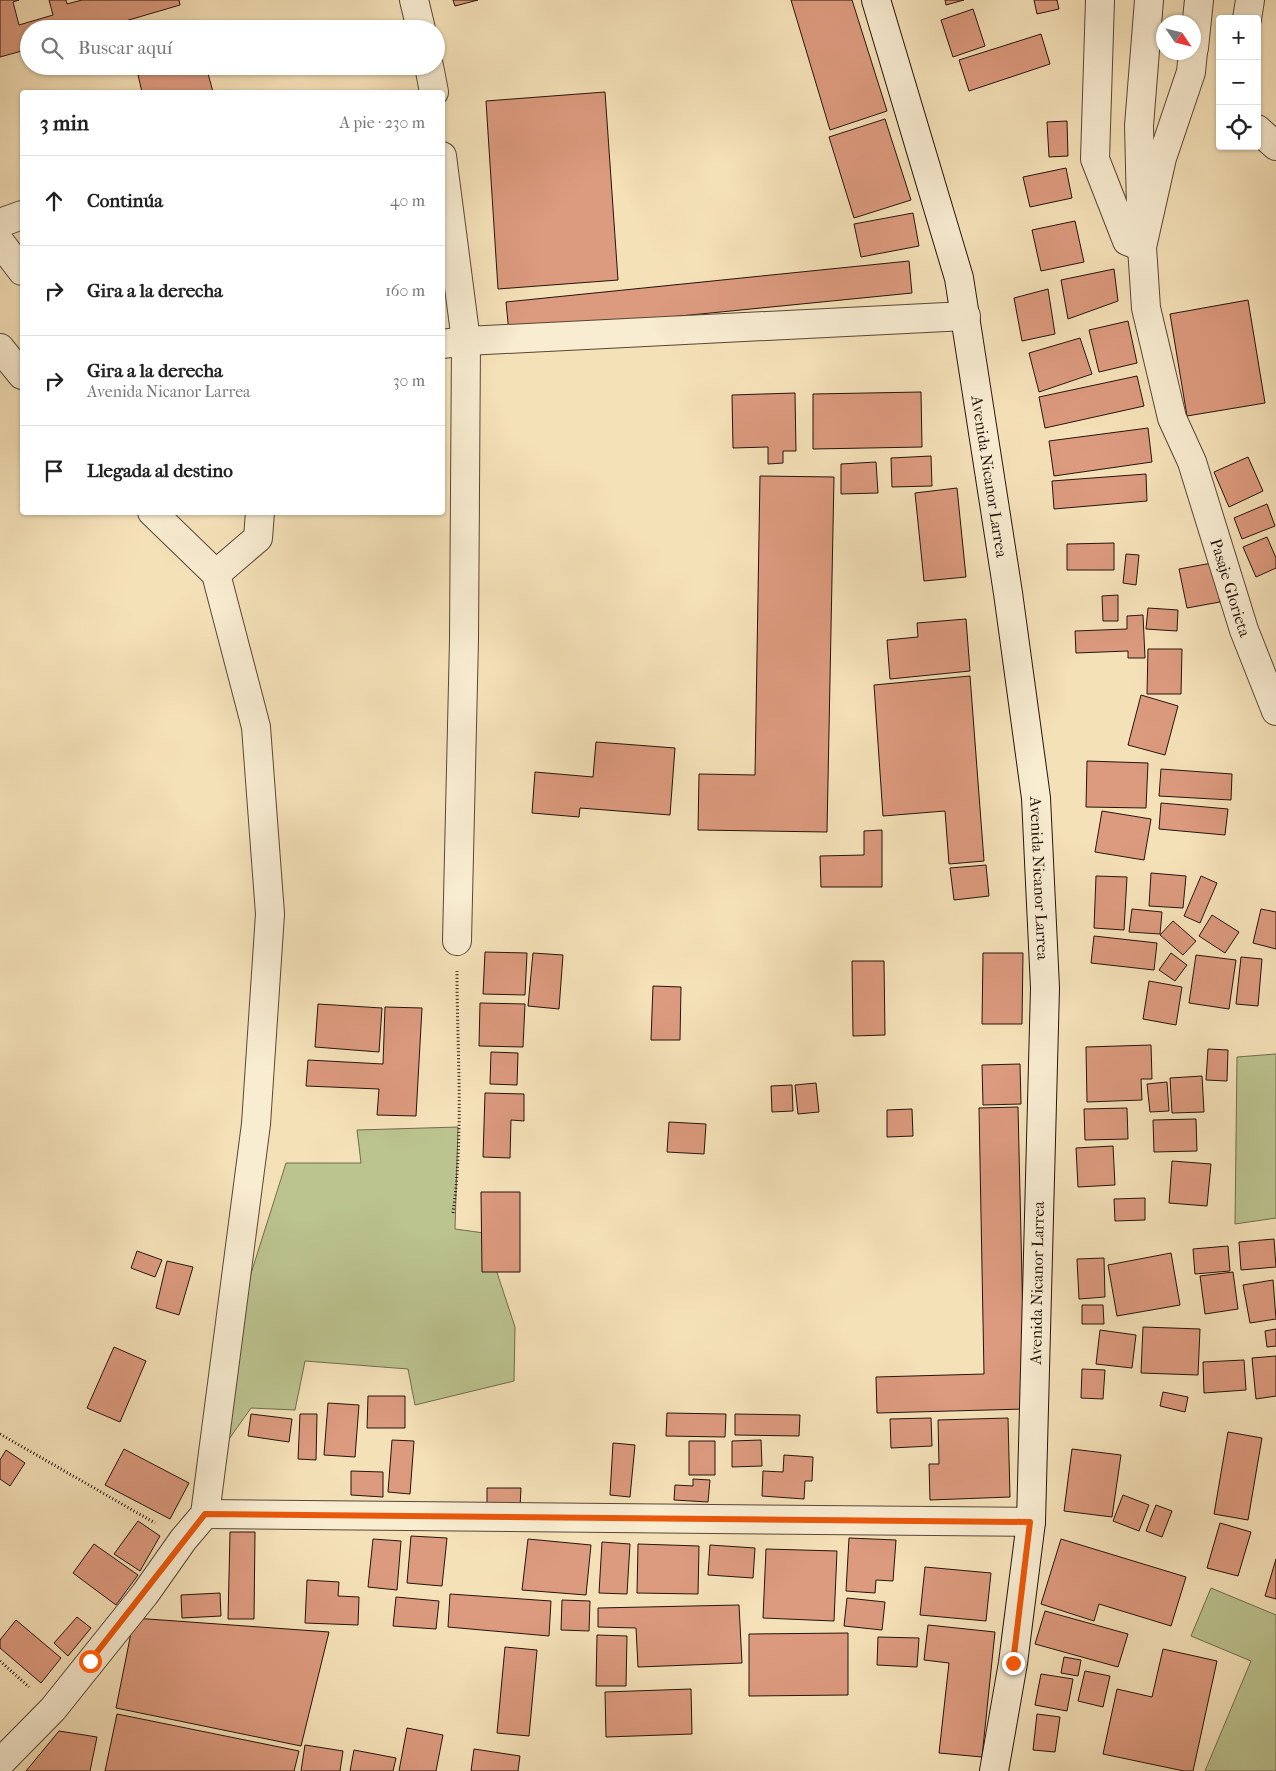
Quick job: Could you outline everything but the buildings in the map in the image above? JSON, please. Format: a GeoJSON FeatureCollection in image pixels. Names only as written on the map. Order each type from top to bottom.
{"type":"FeatureCollection","features":[{"type":"Feature","properties":{"kind":"street"},"geometry":{"type":"LineString","coordinates":[[414,0],[418,20]]}},
{"type":"Feature","properties":{"kind":"street","name":"Avenida Nicanor Larrea"},"geometry":{"type":"LineString","coordinates":[[876,0],[959,278],[1007,583],[1036,798],[1044,988],[1030,1522],[1013,1663],[994,1771]]}},
{"type":"Feature","properties":{"kind":"street"},"geometry":{"type":"LineString","coordinates":[[1100,0],[1096,159],[1127,242],[1142,247]]}},
{"type":"Feature","properties":{"kind":"street"},"geometry":{"type":"LineString","coordinates":[[1142,247],[1139,126],[1149,0]]}},
{"type":"Feature","properties":{"kind":"street"},"geometry":{"type":"LineString","coordinates":[[1197,15],[1199,0]]}},
{"type":"Feature","properties":{"kind":"street"},"geometry":{"type":"LineString","coordinates":[[1248,15],[1250,0]]}},
{"type":"Feature","properties":{"kind":"street"},"geometry":{"type":"LineString","coordinates":[[1142,247],[1162,158],[1191,72],[1192,60]]}},
{"type":"Feature","properties":{"kind":"street"},"geometry":{"type":"LineString","coordinates":[[431,75],[434,90]]}},
{"type":"Feature","properties":{"kind":"street"},"geometry":{"type":"LineString","coordinates":[[1261,133],[1276,146]]}},
{"type":"Feature","properties":{"kind":"street"},"geometry":{"type":"LineString","coordinates":[[445,202],[454,342],[464,650],[457,940]]}},
{"type":"Feature","properties":{"kind":"street"},"geometry":{"type":"LineString","coordinates":[[0,223],[20,216]]}},
{"type":"Feature","properties":{"kind":"street"},"geometry":{"type":"LineString","coordinates":[[0,242],[20,268]]}},
{"type":"Feature","properties":{"kind":"street","name":"Pasaje Glorieta"},"geometry":{"type":"LineString","coordinates":[[1142,247],[1146,308],[1172,418],[1192,462],[1244,630],[1276,711]]}},
{"type":"Feature","properties":{"kind":"street"},"geometry":{"type":"LineString","coordinates":[[454,342],[966,316]]}},
{"type":"Feature","properties":{"kind":"street"},"geometry":{"type":"LineString","coordinates":[[0,348],[20,373]]}},
{"type":"Feature","properties":{"kind":"street"},"geometry":{"type":"LineString","coordinates":[[0,1763],[53,1709],[145,1594],[183,1540],[205,1514],[256,1124],[270,914],[256,727],[216,574],[155,515]]}},
{"type":"Feature","properties":{"kind":"street"},"geometry":{"type":"LineString","coordinates":[[216,574],[258,538],[260,515]]}},
{"type":"Feature","properties":{"kind":"street"},"geometry":{"type":"LineString","coordinates":[[205,1514],[1030,1522]]}},
{"type":"Feature","properties":{"kind":"path"},"geometry":{"type":"LineString","coordinates":[[454,1213],[458,1128],[457,940]]}},
{"type":"Feature","properties":{"kind":"path"},"geometry":{"type":"LineString","coordinates":[[0,1434],[183,1540]]}},
{"type":"Feature","properties":{"kind":"path"},"geometry":{"type":"LineString","coordinates":[[0,1661],[53,1709]]}},
{"type":"Feature","properties":{"kind":"green space"},"geometry":{"type":"Polygon","coordinates":[[[1276,1054],[1276,1218],[1235,1224],[1237,1057],[1276,1054]]]}},
{"type":"Feature","properties":{"kind":"green space"},"geometry":{"type":"Polygon","coordinates":[[[458,1127],[455,1229],[484,1233],[515,1327],[514,1381],[415,1405],[408,1369],[305,1361],[295,1410],[251,1408],[227,1442],[242,1302],[286,1163],[361,1163],[357,1130],[458,1127]]]}},
{"type":"Feature","properties":{"kind":"green space"},"geometry":{"type":"Polygon","coordinates":[[[1211,1588],[1276,1615],[1276,1771],[1205,1771],[1251,1661],[1191,1636],[1211,1588]]]}},
{"type":"Feature","properties":{"kind":"route"},"geometry":{"type":"LineString","coordinates":[[90,1661],[145,1594],[183,1540],[205,1514],[1030,1522],[1013,1663]]}}]}
